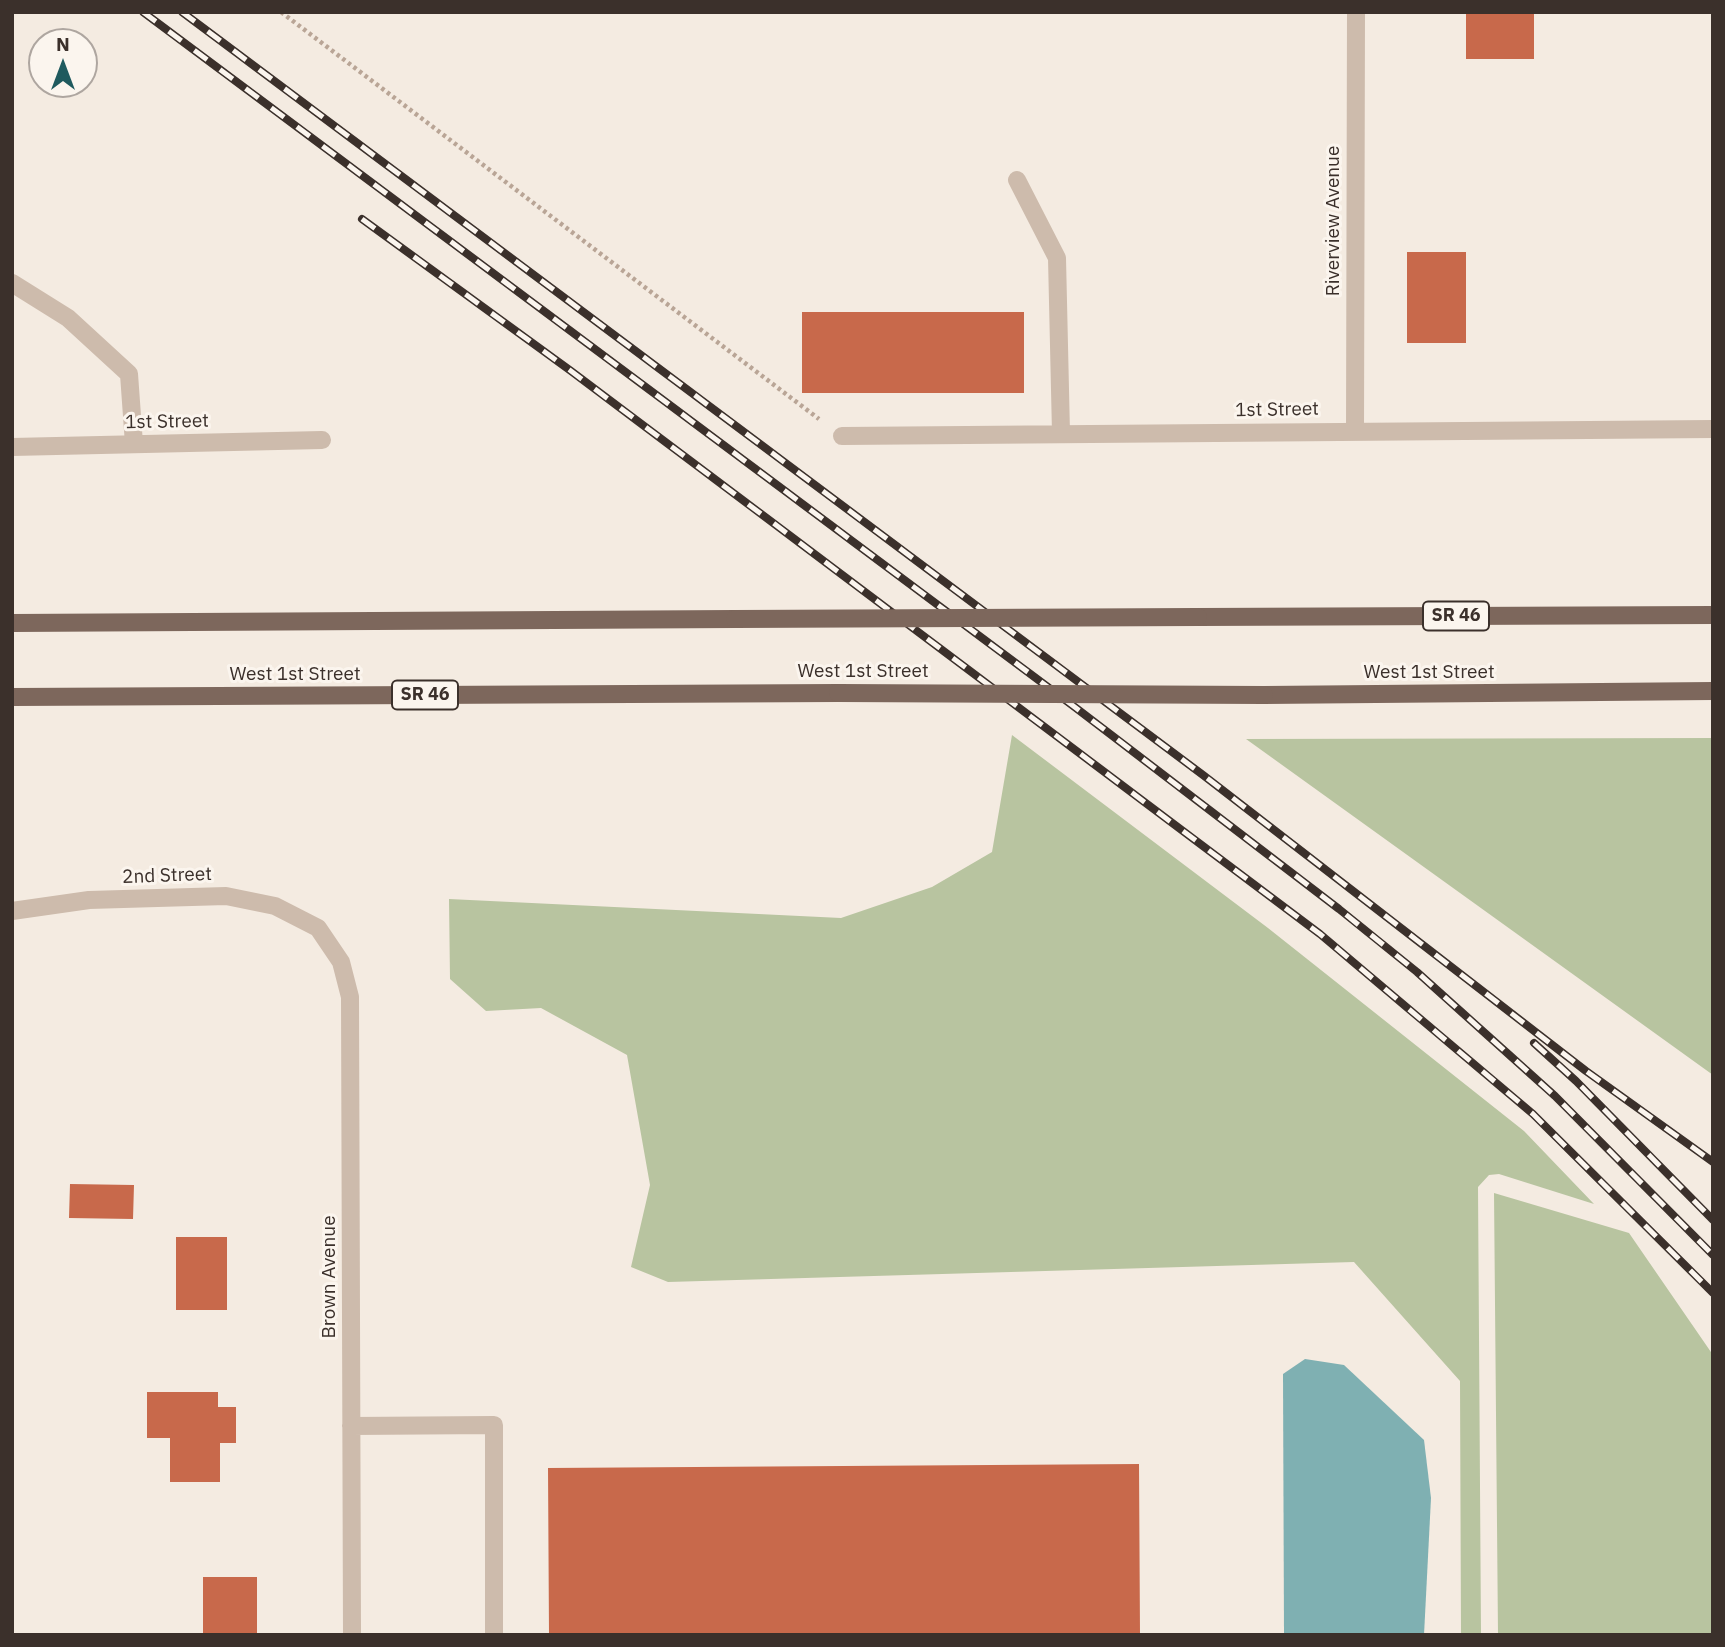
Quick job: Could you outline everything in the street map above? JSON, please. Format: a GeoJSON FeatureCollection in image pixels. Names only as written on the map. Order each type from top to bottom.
{"type":"FeatureCollection","features":[{"type":"Feature","properties":{"kind":"main road","name":"SR 46"},"geometry":{"type":"LineString","coordinates":[[12,622],[1713,615]]}},
{"type":"Feature","properties":{"kind":"main road","name":"West 1st Street"},"geometry":{"type":"LineString","coordinates":[[12,697],[838,693],[1264,695],[1713,691]]}},
{"type":"Feature","properties":{"kind":"street","name":"Riverview Avenue"},"geometry":{"type":"LineString","coordinates":[[1355,430],[1356,12]]}},
{"type":"Feature","properties":{"kind":"street"},"geometry":{"type":"LineString","coordinates":[[1017,180],[1057,258],[1061,433]]}},
{"type":"Feature","properties":{"kind":"street"},"geometry":{"type":"LineString","coordinates":[[12,283],[68,318],[129,374],[134,444]]}},
{"type":"Feature","properties":{"kind":"street","name":"1st Street"},"geometry":{"type":"LineString","coordinates":[[842,436],[1713,429]]}},
{"type":"Feature","properties":{"kind":"street","name":"1st Street"},"geometry":{"type":"LineString","coordinates":[[12,447],[322,440]]}},
{"type":"Feature","properties":{"kind":"street","name":"2nd Street"},"geometry":{"type":"LineString","coordinates":[[12,911],[89,900],[226,896],[275,906],[318,928]]}},
{"type":"Feature","properties":{"kind":"street","name":"Brown Avenue"},"geometry":{"type":"LineString","coordinates":[[318,928],[341,962],[350,997],[352,1635]]}},
{"type":"Feature","properties":{"kind":"street"},"geometry":{"type":"LineString","coordinates":[[351,1426],[494,1425],[494,1635]]}},
{"type":"Feature","properties":{"kind":"path"},"geometry":{"type":"LineString","coordinates":[[281,12],[842,436]]}},
{"type":"Feature","properties":{"kind":"green space"},"geometry":{"type":"Polygon","coordinates":[[[1012,735],[1268,928],[1524,1131],[1594,1204],[1499,1174],[1489,1175],[1478,1187],[1481,1635],[1461,1635],[1460,1381],[1354,1262],[668,1282],[631,1267],[650,1185],[627,1055],[541,1008],[486,1011],[450,979],[449,899],[841,918],[932,887],[992,852],[1012,735]]]}},
{"type":"Feature","properties":{"kind":"green space"},"geometry":{"type":"Polygon","coordinates":[[[1713,738],[1713,1075],[1246,739],[1713,738]]]}},
{"type":"Feature","properties":{"kind":"green space"},"geometry":{"type":"Polygon","coordinates":[[[1494,1193],[1629,1233],[1713,1355],[1713,1635],[1498,1635],[1494,1193]]]}},
{"type":"Feature","properties":{"kind":"water"},"geometry":{"type":"Polygon","coordinates":[[[1305,1359],[1344,1365],[1424,1440],[1431,1498],[1424,1635],[1284,1635],[1283,1374],[1305,1359]]]}},
{"type":"Feature","properties":{"kind":"building"},"geometry":{"type":"Polygon","coordinates":[[[1466,12],[1534,12],[1534,59],[1466,59],[1466,12]]]}},
{"type":"Feature","properties":{"kind":"building"},"geometry":{"type":"Polygon","coordinates":[[[1407,252],[1466,252],[1466,343],[1407,343],[1407,252]]]}},
{"type":"Feature","properties":{"kind":"building"},"geometry":{"type":"Polygon","coordinates":[[[802,312],[1024,312],[1024,393],[802,393],[802,312]]]}},
{"type":"Feature","properties":{"kind":"building"},"geometry":{"type":"Polygon","coordinates":[[[70,1184],[134,1185],[133,1219],[69,1218],[70,1184]]]}},
{"type":"Feature","properties":{"kind":"building"},"geometry":{"type":"Polygon","coordinates":[[[176,1237],[227,1237],[227,1310],[176,1310],[176,1237]]]}},
{"type":"Feature","properties":{"kind":"building"},"geometry":{"type":"Polygon","coordinates":[[[147,1392],[218,1392],[218,1407],[236,1407],[236,1443],[220,1443],[220,1482],[170,1482],[170,1438],[147,1438],[147,1392]]]}},
{"type":"Feature","properties":{"kind":"building"},"geometry":{"type":"Polygon","coordinates":[[[1139,1464],[1140,1635],[549,1635],[548,1468],[1139,1464]]]}},
{"type":"Feature","properties":{"kind":"building"},"geometry":{"type":"Polygon","coordinates":[[[203,1577],[257,1577],[257,1635],[203,1635],[203,1577]]]}},
{"type":"Feature","properties":{"kind":"railway"},"geometry":{"type":"LineString","coordinates":[[143,12],[1076,708],[1339,909],[1417,972],[1555,1096],[1713,1255]]}},
{"type":"Feature","properties":{"kind":"railway"},"geometry":{"type":"LineString","coordinates":[[182,12],[1203,775],[1586,1071],[1713,1162]]}},
{"type":"Feature","properties":{"kind":"railway"},"geometry":{"type":"LineString","coordinates":[[362,219],[571,371],[1320,934],[1533,1114],[1713,1293]]}},
{"type":"Feature","properties":{"kind":"railway"},"geometry":{"type":"LineString","coordinates":[[1534,1043],[1576,1081],[1713,1220]]}}]}
